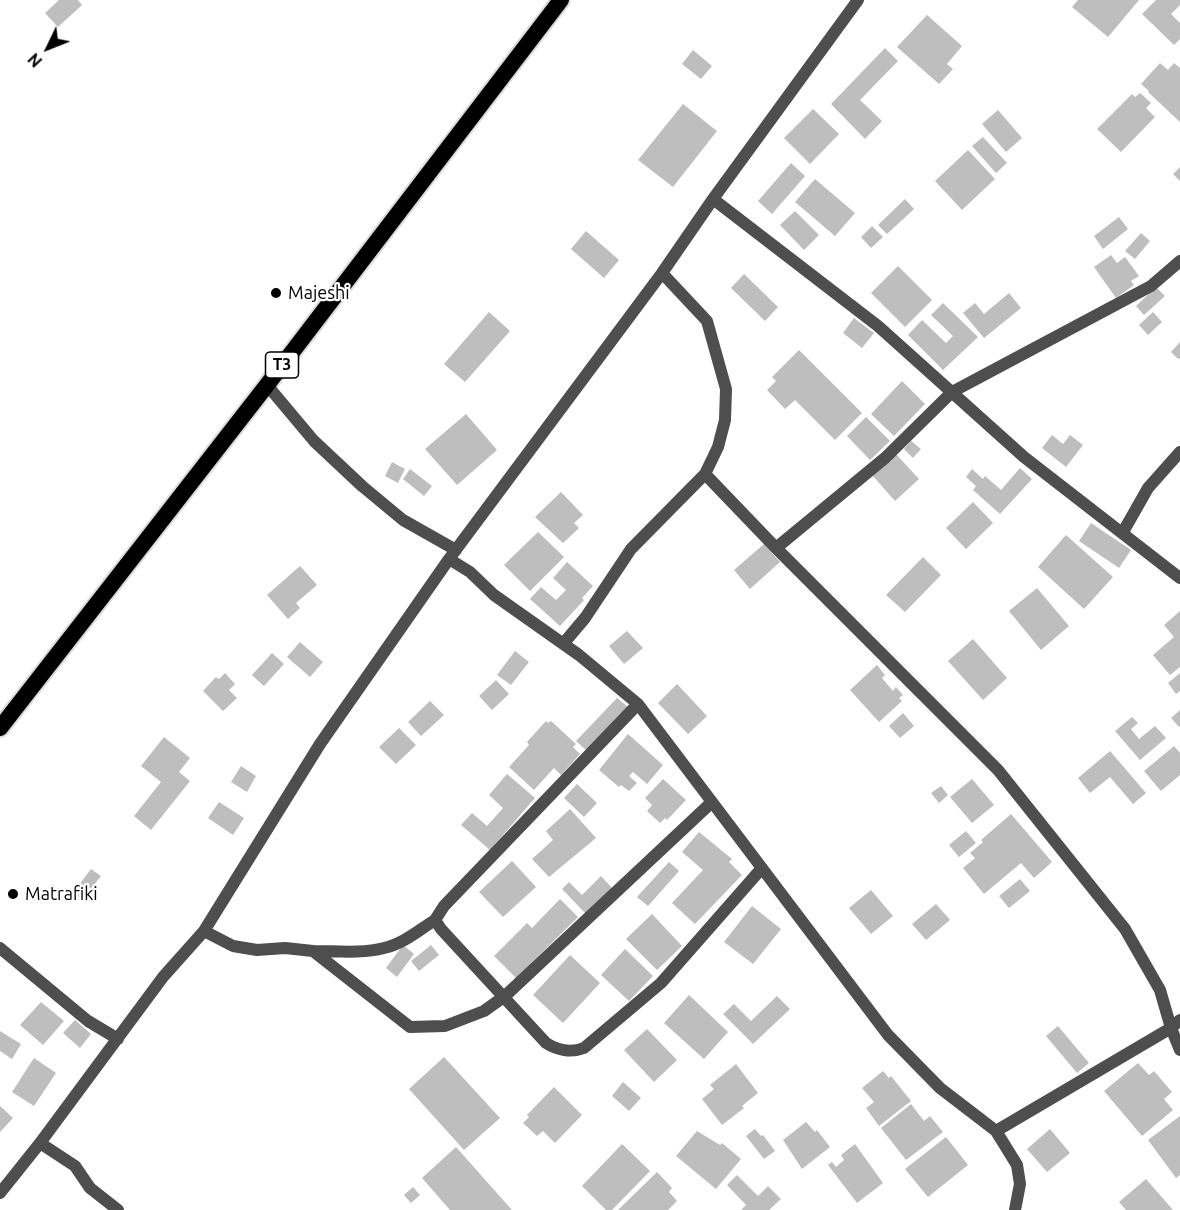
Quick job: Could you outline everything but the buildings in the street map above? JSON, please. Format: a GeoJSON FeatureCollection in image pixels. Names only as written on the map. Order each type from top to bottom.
{"type":"FeatureCollection","features":[{"type":"Feature","properties":{"kind":"highway","name":"T3"},"geometry":{"type":"LineString","coordinates":[[0,728],[267,385],[561,0]]}},
{"type":"Feature","properties":{"kind":"street"},"geometry":{"type":"LineString","coordinates":[[0,1193],[40,1143],[163,977],[204,932],[320,744],[452,554],[662,273],[858,0]]}},
{"type":"Feature","properties":{"kind":"street"},"geometry":{"type":"LineString","coordinates":[[713,199],[878,326],[1024,457],[1180,578]]}},
{"type":"Feature","properties":{"kind":"street"},"geometry":{"type":"LineString","coordinates":[[776,548],[885,458],[952,392],[1151,286],[1180,261]]}},
{"type":"Feature","properties":{"kind":"street"},"geometry":{"type":"LineString","coordinates":[[563,644],[585,618],[631,549],[705,474],[718,447],[725,420],[726,389],[707,321],[662,273]]}},
{"type":"Feature","properties":{"kind":"street"},"geometry":{"type":"LineString","coordinates":[[267,385],[314,441],[362,486],[403,520],[452,554],[494,595],[563,644],[638,704],[888,1035],[940,1088],[996,1131],[1017,1165],[1020,1184],[1015,1210]]}},
{"type":"Feature","properties":{"kind":"street"},"geometry":{"type":"LineString","coordinates":[[1123,532],[1148,488],[1180,452]]}},
{"type":"Feature","properties":{"kind":"street"},"geometry":{"type":"LineString","coordinates":[[705,474],[998,770],[1125,929],[1160,990],[1175,1024],[1180,1050]]}},
{"type":"Feature","properties":{"kind":"street"},"geometry":{"type":"LineString","coordinates":[[204,932],[233,946],[257,950],[285,948],[313,951],[363,951],[386,948],[402,940],[435,920],[444,906],[638,704]]}},
{"type":"Feature","properties":{"kind":"street"},"geometry":{"type":"LineString","coordinates":[[313,951],[410,1027],[445,1026],[484,1011],[505,996],[712,802]]}},
{"type":"Feature","properties":{"kind":"street"},"geometry":{"type":"LineString","coordinates":[[435,920],[546,1042],[554,1048],[578,1051],[661,983],[762,868]]}},
{"type":"Feature","properties":{"kind":"street"},"geometry":{"type":"LineString","coordinates":[[0,948],[88,1021],[118,1039]]}},
{"type":"Feature","properties":{"kind":"street"},"geometry":{"type":"LineString","coordinates":[[996,1131],[1175,1024]]}},
{"type":"Feature","properties":{"kind":"street"},"geometry":{"type":"LineString","coordinates":[[40,1143],[75,1166],[90,1188],[118,1210]]}},
{"type":"Feature","properties":{"kind":"place","name":"Majeshi"},"geometry":{"type":"Point","coordinates":[276,293]}},
{"type":"Feature","properties":{"kind":"place","name":"Matrafiki"},"geometry":{"type":"Point","coordinates":[13,894]}}]}
